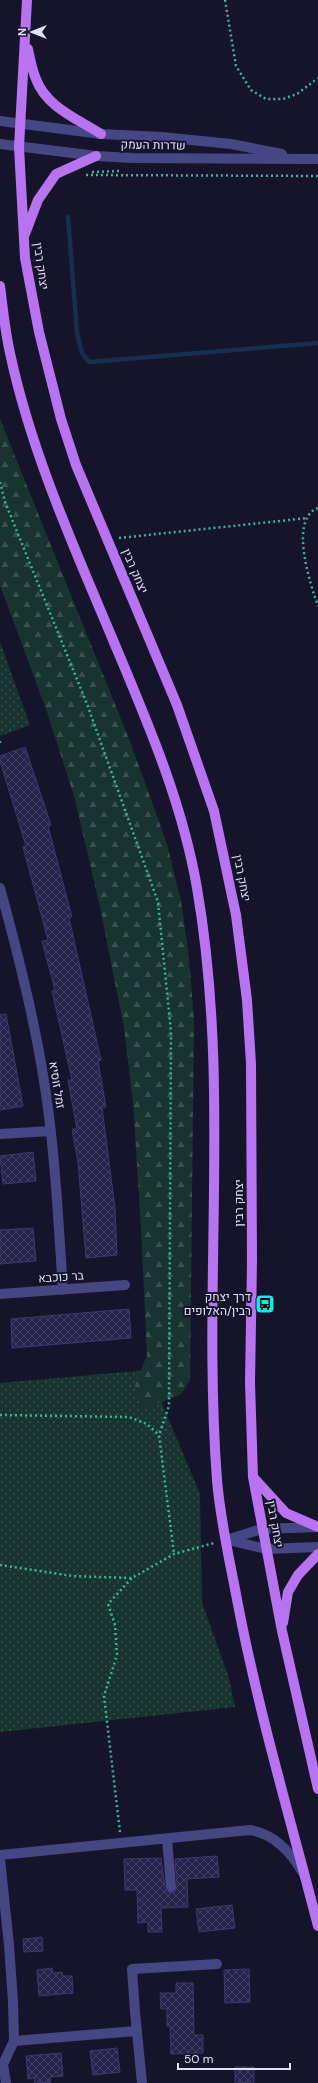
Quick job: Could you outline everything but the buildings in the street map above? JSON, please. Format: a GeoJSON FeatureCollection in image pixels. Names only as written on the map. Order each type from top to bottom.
{"type":"FeatureCollection","features":[{"type":"Feature","properties":{"kind":"main road","name":"יצחק רבין"},"geometry":{"type":"LineString","coordinates":[[27,0],[19,147],[23,238],[32,298],[61,419],[76,465],[177,705],[214,811],[237,923],[247,1000],[251,1064],[252,1261],[250,1383],[253,1477],[282,1631],[318,1789]]}},
{"type":"Feature","properties":{"kind":"main road"},"geometry":{"type":"LineString","coordinates":[[25,42],[36,80],[44,95],[60,109],[101,134]]}},
{"type":"Feature","properties":{"kind":"main road"},"geometry":{"type":"LineString","coordinates":[[23,238],[38,200],[56,174],[96,156]]}},
{"type":"Feature","properties":{"kind":"main road"},"geometry":{"type":"LineString","coordinates":[[0,286],[9,350],[29,424],[69,535],[157,746],[186,832],[206,941],[212,1033],[213,1395],[218,1490],[246,1650],[318,1926]]}},
{"type":"Feature","properties":{"kind":"main road"},"geometry":{"type":"LineString","coordinates":[[253,1477],[286,1513],[318,1527]]}},
{"type":"Feature","properties":{"kind":"main road"},"geometry":{"type":"LineString","coordinates":[[282,1631],[288,1592],[298,1575],[318,1554]]}},
{"type":"Feature","properties":{"kind":"street","name":"שדרות העמק"},"geometry":{"type":"LineString","coordinates":[[0,121],[101,134],[162,137],[231,144],[306,158]]}},
{"type":"Feature","properties":{"kind":"street","name":"שדרות העמק"},"geometry":{"type":"LineString","coordinates":[[0,144],[96,156],[133,158],[318,159]]}},
{"type":"Feature","properties":{"kind":"street","name":"זמל זוסיא"},"geometry":{"type":"LineString","coordinates":[[0,888],[23,972],[44,1075],[63,1290]]}},
{"type":"Feature","properties":{"kind":"street"},"geometry":{"type":"LineString","coordinates":[[0,1134],[50,1131]]}},
{"type":"Feature","properties":{"kind":"street","name":"בר כוכבא"},"geometry":{"type":"LineString","coordinates":[[0,1294],[125,1285]]}},
{"type":"Feature","properties":{"kind":"street"},"geometry":{"type":"LineString","coordinates":[[226,1540],[262,1529],[318,1527]]}},
{"type":"Feature","properties":{"kind":"street"},"geometry":{"type":"LineString","coordinates":[[226,1540],[266,1549],[318,1547]]}},
{"type":"Feature","properties":{"kind":"street"},"geometry":{"type":"LineString","coordinates":[[0,1855],[250,1830],[269,1836],[280,1844],[305,1876]]}},
{"type":"Feature","properties":{"kind":"street"},"geometry":{"type":"LineString","coordinates":[[167,1839],[171,1887]]}},
{"type":"Feature","properties":{"kind":"street"},"geometry":{"type":"LineString","coordinates":[[0,1859],[5,1944],[14,2041],[1,2064],[6,2083]]}},
{"type":"Feature","properties":{"kind":"street"},"geometry":{"type":"LineString","coordinates":[[142,2083],[136,2031],[132,1969],[217,1964]]}},
{"type":"Feature","properties":{"kind":"street"},"geometry":{"type":"LineString","coordinates":[[14,2041],[136,2031]]}},
{"type":"Feature","properties":{"kind":"path"},"geometry":{"type":"LineString","coordinates":[[225,0],[236,66],[251,90],[266,99],[283,99],[297,94],[318,78]]}},
{"type":"Feature","properties":{"kind":"path"},"geometry":{"type":"LineString","coordinates":[[80,174],[318,176]]}},
{"type":"Feature","properties":{"kind":"path"},"geometry":{"type":"LineString","coordinates":[[0,482],[5,502],[86,704],[158,902],[171,1032],[169,1406],[159,1436],[174,1554]]}},
{"type":"Feature","properties":{"kind":"path"},"geometry":{"type":"LineString","coordinates":[[318,508],[308,518],[302,540],[308,576],[318,606]]}},
{"type":"Feature","properties":{"kind":"path"},"geometry":{"type":"LineString","coordinates":[[108,540],[308,518]]}},
{"type":"Feature","properties":{"kind":"path"},"geometry":{"type":"LineString","coordinates":[[0,1415],[129,1418],[147,1424],[159,1436]]}},
{"type":"Feature","properties":{"kind":"path"},"geometry":{"type":"LineString","coordinates":[[122,1844],[104,1696],[117,1655],[115,1625],[108,1604],[132,1578],[174,1554],[226,1540]]}},
{"type":"Feature","properties":{"kind":"path"},"geometry":{"type":"LineString","coordinates":[[0,1565],[72,1576],[132,1578]]}},
{"type":"Feature","properties":{"kind":"green space"},"geometry":{"type":"Polygon","coordinates":[[[0,419],[131,744],[167,844],[181,901],[189,957],[194,1021],[190,1380],[181,1394],[142,1410],[135,1386],[147,1355],[133,1102],[124,1028],[100,907],[74,796],[47,712],[0,585],[0,419]]]}},
{"type":"Feature","properties":{"kind":"green space"},"geometry":{"type":"Polygon","coordinates":[[[0,642],[30,725],[0,736],[0,642]]]}},
{"type":"Feature","properties":{"kind":"green space"},"geometry":{"type":"Polygon","coordinates":[[[148,1370],[200,1494],[202,1603],[229,1678],[235,1707],[0,1732],[0,1383],[148,1370]]]}},
{"type":"Feature","properties":{"kind":"waterway"},"geometry":{"type":"LineString","coordinates":[[68,217],[77,333],[82,353],[89,362],[318,343]]}},
{"type":"Feature","properties":{"kind":"place","name":"דרך יצחק רבין/האלופים"},"geometry":{"type":"Point","coordinates":[265,1304]}}]}
